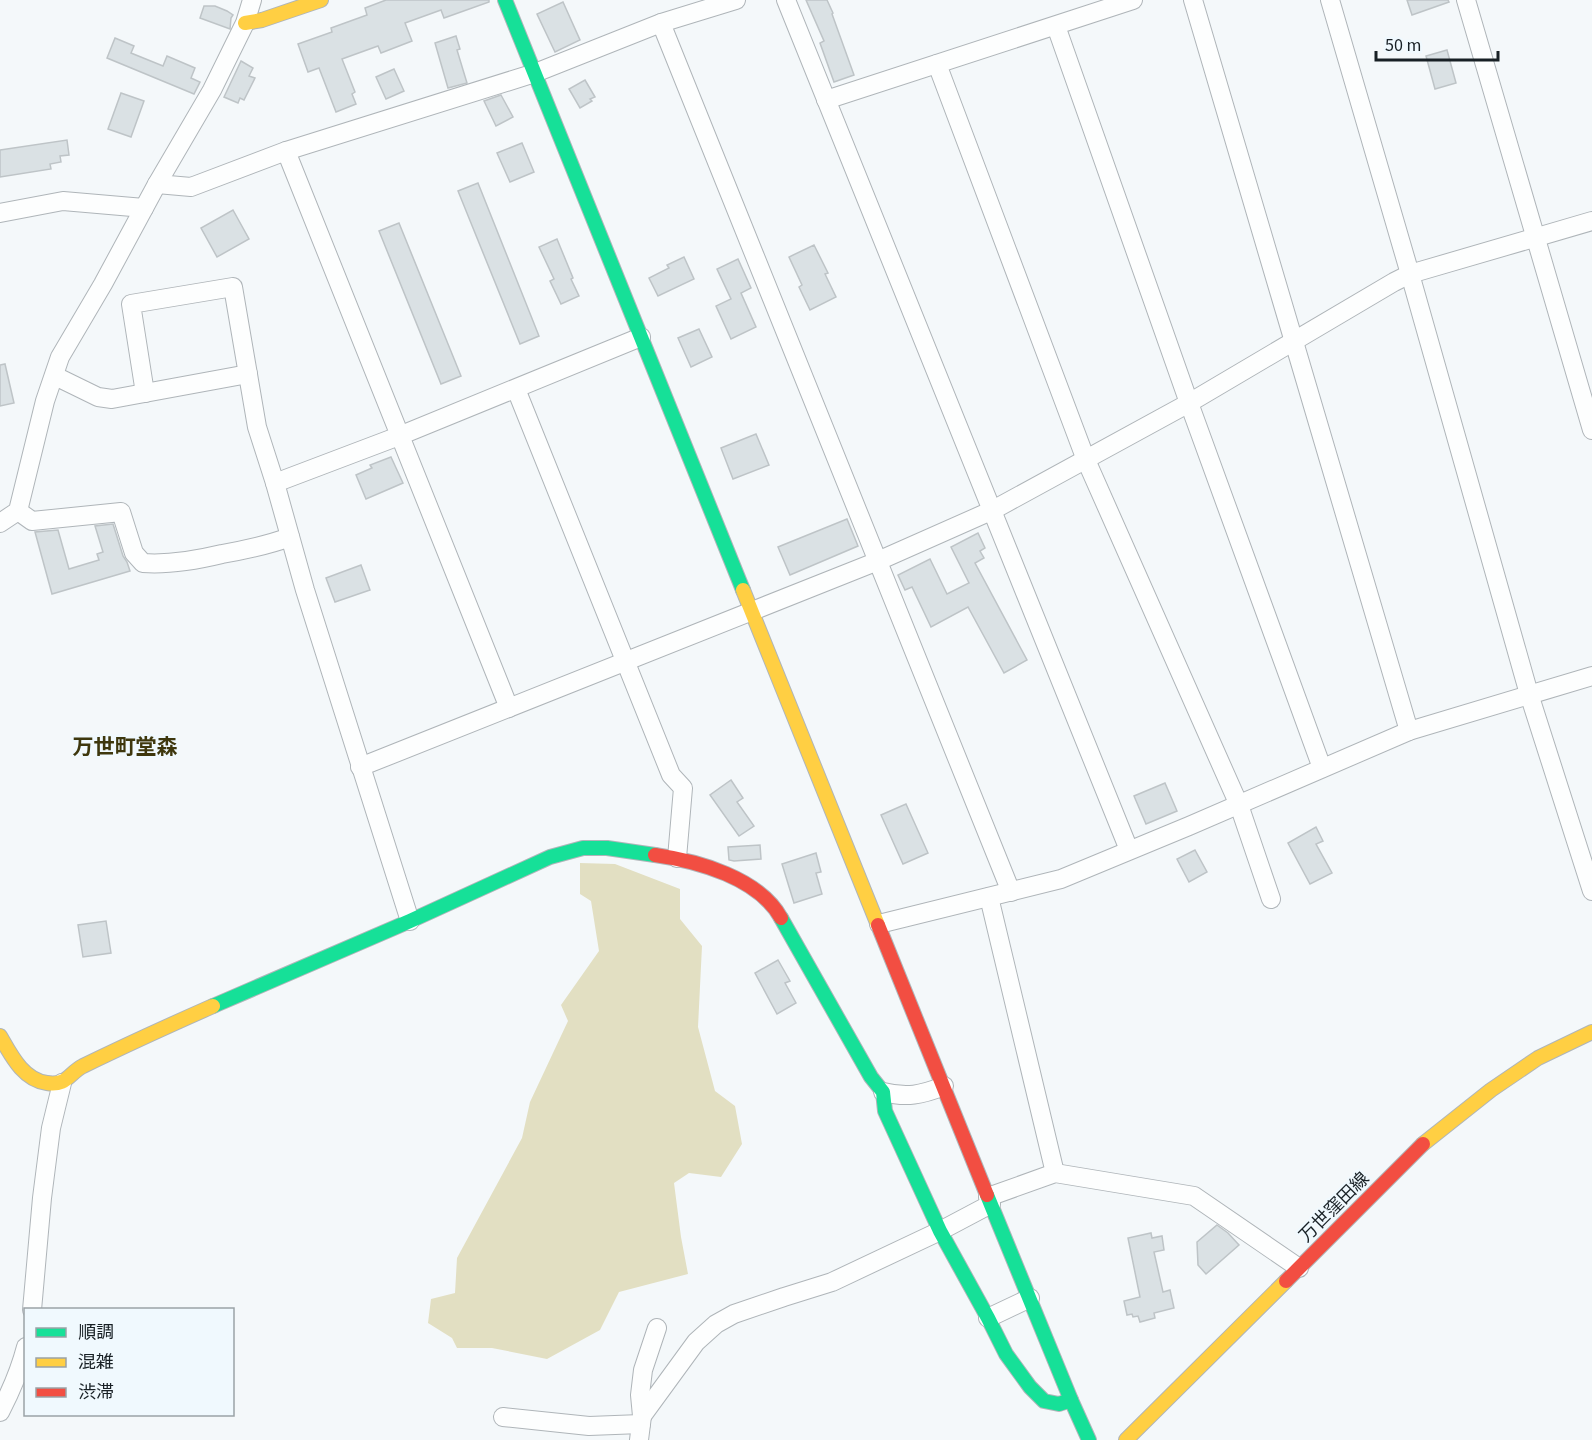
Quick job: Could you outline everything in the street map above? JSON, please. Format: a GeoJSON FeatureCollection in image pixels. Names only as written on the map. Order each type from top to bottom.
{"type":"FeatureCollection","features":[{"type":"Feature","properties":{"kind":"street"},"geometry":{"type":"LineString","coordinates":[[0,523],[18,511],[45,400],[60,357],[212,90],[245,23],[252,0]]}},
{"type":"Feature","properties":{"kind":"street"},"geometry":{"type":"LineString","coordinates":[[245,23],[262,20],[321,0]]}},
{"type":"Feature","properties":{"kind":"street"},"geometry":{"type":"LineString","coordinates":[[505,0],[1029,1298],[1089,1440]]}},
{"type":"Feature","properties":{"kind":"street"},"geometry":{"type":"LineString","coordinates":[[157,184],[191,187],[286,151],[535,73],[661,23],[736,0]]}},
{"type":"Feature","properties":{"kind":"street"},"geometry":{"type":"LineString","coordinates":[[786,0],[1129,850]]}},
{"type":"Feature","properties":{"kind":"street"},"geometry":{"type":"LineString","coordinates":[[826,100],[1133,0]]}},
{"type":"Feature","properties":{"kind":"street"},"geometry":{"type":"LineString","coordinates":[[1193,0],[1408,731]]}},
{"type":"Feature","properties":{"kind":"street"},"geometry":{"type":"LineString","coordinates":[[1330,0],[1529,694],[1592,891]]}},
{"type":"Feature","properties":{"kind":"street"},"geometry":{"type":"LineString","coordinates":[[1466,0],[1592,430]]}},
{"type":"Feature","properties":{"kind":"street"},"geometry":{"type":"LineString","coordinates":[[661,23],[1011,892]]}},
{"type":"Feature","properties":{"kind":"street"},"geometry":{"type":"LineString","coordinates":[[1056,26],[1189,403],[1322,768]]}},
{"type":"Feature","properties":{"kind":"street"},"geometry":{"type":"LineString","coordinates":[[937,64],[1086,460],[1239,805],[1271,899]]}},
{"type":"Feature","properties":{"kind":"street"},"geometry":{"type":"LineString","coordinates":[[286,151],[509,708]]}},
{"type":"Feature","properties":{"kind":"street"},"geometry":{"type":"LineString","coordinates":[[0,213],[63,201],[144,208]]}},
{"type":"Feature","properties":{"kind":"street"},"geometry":{"type":"LineString","coordinates":[[360,767],[878,561],[993,510],[1189,403],[1410,274],[1592,221]]}},
{"type":"Feature","properties":{"kind":"street"},"geometry":{"type":"LineString","coordinates":[[145,393],[131,304],[233,287],[257,427],[305,590],[410,921]]}},
{"type":"Feature","properties":{"kind":"street"},"geometry":{"type":"LineString","coordinates":[[275,483],[399,436],[641,337]]}},
{"type":"Feature","properties":{"kind":"street"},"geometry":{"type":"LineString","coordinates":[[55,376],[98,397],[111,399],[248,374]]}},
{"type":"Feature","properties":{"kind":"street"},"geometry":{"type":"LineString","coordinates":[[516,389],[671,775],[683,788],[677,858]]}},
{"type":"Feature","properties":{"kind":"street"},"geometry":{"type":"LineString","coordinates":[[18,511],[32,521],[121,512],[134,553],[143,563],[156,564],[199,559],[266,545],[290,537]]}},
{"type":"Feature","properties":{"kind":"street"},"geometry":{"type":"LineString","coordinates":[[879,924],[1061,879],[1408,731],[1592,676]]}},
{"type":"Feature","properties":{"kind":"street"},"geometry":{"type":"LineString","coordinates":[[32,1308],[51,1128],[62,1083],[80,1068],[165,1027],[410,921],[550,857],[583,848],[607,848],[677,858],[720,872],[744,882],[764,896],[777,910],[870,1077],[883,1092],[885,1111],[940,1231],[1006,1354],[1030,1387],[1044,1401],[1059,1404],[1071,1400]]}},
{"type":"Feature","properties":{"kind":"street"},"geometry":{"type":"LineString","coordinates":[[989,897],[1054,1173]]}},
{"type":"Feature","properties":{"kind":"street","name":"万世窪田線"},"geometry":{"type":"LineString","coordinates":[[1126,1440],[1426,1141],[1491,1090],[1538,1059],[1592,1032]]}},
{"type":"Feature","properties":{"kind":"street"},"geometry":{"type":"LineString","coordinates":[[0,1036],[17,1065],[32,1077],[46,1083],[62,1083]]}},
{"type":"Feature","properties":{"kind":"street"},"geometry":{"type":"LineString","coordinates":[[883,1092],[902,1096],[929,1092],[944,1086]]}},
{"type":"Feature","properties":{"kind":"street"},"geometry":{"type":"LineString","coordinates":[[640,1427],[696,1342],[716,1324],[744,1311],[831,1282],[940,1231],[990,1200],[1054,1173],[1194,1196],[1299,1268]]}},
{"type":"Feature","properties":{"kind":"street"},"geometry":{"type":"LineString","coordinates":[[988,1318],[1029,1298]]}},
{"type":"Feature","properties":{"kind":"street"},"geometry":{"type":"LineString","coordinates":[[640,1427],[639,1395],[643,1370],[657,1328]]}},
{"type":"Feature","properties":{"kind":"street"},"geometry":{"type":"LineString","coordinates":[[0,1412],[24,1355]]}},
{"type":"Feature","properties":{"kind":"street"},"geometry":{"type":"LineString","coordinates":[[503,1417],[589,1426],[640,1427]]}},
{"type":"Feature","properties":{"kind":"shaded area"},"geometry":{"type":"Polygon","coordinates":[[[580,863],[615,864],[680,889],[680,919],[702,946],[698,1027],[715,1091],[735,1106],[742,1144],[721,1177],[689,1173],[674,1183],[688,1274],[619,1292],[600,1330],[547,1359],[492,1348],[457,1348],[452,1338],[428,1323],[431,1299],[455,1293],[457,1258],[522,1138],[530,1102],[568,1021],[561,1005],[599,951],[591,901],[580,894],[580,863]]]}},
{"type":"Feature","properties":{"kind":"building"},"geometry":{"type":"Polygon","coordinates":[[[386,0],[489,0],[489,2],[444,18],[441,10],[405,23],[412,41],[381,53],[378,46],[342,59],[355,92],[352,94],[356,104],[336,112],[319,68],[308,72],[298,44],[332,32],[331,28],[367,15],[365,8],[386,0]]]}},
{"type":"Feature","properties":{"kind":"building"},"geometry":{"type":"Polygon","coordinates":[[[806,0],[827,0],[854,75],[834,82],[820,43],[824,41],[806,0]]]}},
{"type":"Feature","properties":{"kind":"building"},"geometry":{"type":"Polygon","coordinates":[[[1407,0],[1448,0],[1449,2],[1412,15],[1407,0]]]}},
{"type":"Feature","properties":{"kind":"building"},"geometry":{"type":"Polygon","coordinates":[[[563,2],[580,40],[555,52],[537,14],[563,2]]]}},
{"type":"Feature","properties":{"kind":"building"},"geometry":{"type":"Polygon","coordinates":[[[204,6],[215,6],[233,15],[230,29],[200,18],[204,6]]]}},
{"type":"Feature","properties":{"kind":"building"},"geometry":{"type":"Polygon","coordinates":[[[456,36],[460,49],[457,50],[467,83],[448,88],[435,43],[456,36]]]}},
{"type":"Feature","properties":{"kind":"building"},"geometry":{"type":"Polygon","coordinates":[[[115,38],[134,46],[131,53],[163,66],[167,56],[195,68],[191,78],[200,82],[194,94],[107,58],[115,38]]]}},
{"type":"Feature","properties":{"kind":"building"},"geometry":{"type":"Polygon","coordinates":[[[1447,50],[1456,83],[1435,89],[1426,56],[1447,50]]]}},
{"type":"Feature","properties":{"kind":"building"},"geometry":{"type":"Polygon","coordinates":[[[241,61],[253,68],[249,76],[255,78],[244,100],[240,98],[238,103],[224,97],[241,61]]]}},
{"type":"Feature","properties":{"kind":"building"},"geometry":{"type":"Polygon","coordinates":[[[394,69],[404,91],[386,99],[376,77],[394,69]]]}},
{"type":"Feature","properties":{"kind":"building"},"geometry":{"type":"Polygon","coordinates":[[[585,80],[595,97],[580,108],[569,89],[585,80]]]}},
{"type":"Feature","properties":{"kind":"building"},"geometry":{"type":"Polygon","coordinates":[[[121,93],[144,101],[131,137],[108,129],[121,93]]]}},
{"type":"Feature","properties":{"kind":"building"},"geometry":{"type":"Polygon","coordinates":[[[501,95],[513,117],[496,126],[484,101],[501,95]]]}},
{"type":"Feature","properties":{"kind":"building"},"geometry":{"type":"Polygon","coordinates":[[[67,140],[69,155],[60,156],[61,162],[50,164],[51,169],[0,177],[0,150],[67,140]]]}},
{"type":"Feature","properties":{"kind":"building"},"geometry":{"type":"Polygon","coordinates":[[[522,143],[534,172],[510,182],[497,153],[522,143]]]}},
{"type":"Feature","properties":{"kind":"building"},"geometry":{"type":"Polygon","coordinates":[[[478,183],[539,336],[520,344],[458,191],[478,183]]]}},
{"type":"Feature","properties":{"kind":"building"},"geometry":{"type":"Polygon","coordinates":[[[233,210],[249,239],[217,257],[201,228],[233,210]]]}},
{"type":"Feature","properties":{"kind":"building"},"geometry":{"type":"Polygon","coordinates":[[[399,223],[461,376],[441,384],[379,231],[399,223]]]}},
{"type":"Feature","properties":{"kind":"building"},"geometry":{"type":"Polygon","coordinates":[[[557,239],[579,296],[561,304],[550,281],[554,279],[539,247],[557,239]]]}},
{"type":"Feature","properties":{"kind":"building"},"geometry":{"type":"Polygon","coordinates":[[[814,245],[828,273],[825,274],[836,297],[810,310],[789,257],[814,245]]]}},
{"type":"Feature","properties":{"kind":"building"},"geometry":{"type":"Polygon","coordinates":[[[684,257],[694,279],[658,296],[649,278],[669,268],[667,265],[684,257]]]}},
{"type":"Feature","properties":{"kind":"building"},"geometry":{"type":"Polygon","coordinates":[[[738,259],[751,288],[741,293],[756,327],[731,339],[716,306],[731,299],[717,269],[738,259]]]}},
{"type":"Feature","properties":{"kind":"building"},"geometry":{"type":"Polygon","coordinates":[[[699,329],[712,357],[691,367],[678,338],[699,329]]]}},
{"type":"Feature","properties":{"kind":"building"},"geometry":{"type":"Polygon","coordinates":[[[5,364],[14,403],[0,406],[0,365],[5,364]]]}},
{"type":"Feature","properties":{"kind":"building"},"geometry":{"type":"Polygon","coordinates":[[[756,434],[769,465],[733,479],[721,448],[756,434]]]}},
{"type":"Feature","properties":{"kind":"building"},"geometry":{"type":"Polygon","coordinates":[[[391,457],[403,483],[366,499],[356,475],[372,468],[370,465],[391,457]]]}},
{"type":"Feature","properties":{"kind":"building"},"geometry":{"type":"Polygon","coordinates":[[[847,519],[858,546],[790,575],[778,547],[847,519]]]}},
{"type":"Feature","properties":{"kind":"building"},"geometry":{"type":"Polygon","coordinates":[[[113,524],[130,571],[52,594],[35,532],[58,530],[69,569],[99,560],[97,554],[103,552],[95,526],[113,524]]]}},
{"type":"Feature","properties":{"kind":"building"},"geometry":{"type":"Polygon","coordinates":[[[978,533],[985,548],[980,551],[984,558],[975,563],[1027,660],[1004,673],[968,607],[931,627],[912,587],[905,590],[898,575],[930,559],[947,594],[969,583],[951,547],[978,533]]]}},
{"type":"Feature","properties":{"kind":"building"},"geometry":{"type":"Polygon","coordinates":[[[361,565],[370,590],[335,602],[326,578],[361,565]]]}},
{"type":"Feature","properties":{"kind":"building"},"geometry":{"type":"Polygon","coordinates":[[[731,780],[743,798],[737,802],[754,826],[739,836],[710,795],[731,780]]]}},
{"type":"Feature","properties":{"kind":"building"},"geometry":{"type":"Polygon","coordinates":[[[1165,783],[1177,811],[1146,824],[1134,796],[1165,783]]]}},
{"type":"Feature","properties":{"kind":"building"},"geometry":{"type":"Polygon","coordinates":[[[906,804],[928,853],[903,864],[881,815],[906,804]]]}},
{"type":"Feature","properties":{"kind":"building"},"geometry":{"type":"Polygon","coordinates":[[[1316,827],[1323,841],[1316,844],[1332,873],[1310,884],[1288,843],[1316,827]]]}},
{"type":"Feature","properties":{"kind":"building"},"geometry":{"type":"Polygon","coordinates":[[[760,845],[761,859],[729,860],[728,847],[760,845]]]}},
{"type":"Feature","properties":{"kind":"building"},"geometry":{"type":"Polygon","coordinates":[[[1195,850],[1207,872],[1189,882],[1177,859],[1195,850]]]}},
{"type":"Feature","properties":{"kind":"building"},"geometry":{"type":"Polygon","coordinates":[[[816,853],[821,872],[816,873],[822,894],[794,903],[782,864],[816,853]]]}},
{"type":"Feature","properties":{"kind":"building"},"geometry":{"type":"Polygon","coordinates":[[[106,921],[111,953],[83,957],[78,925],[106,921]]]}},
{"type":"Feature","properties":{"kind":"building"},"geometry":{"type":"Polygon","coordinates":[[[778,960],[790,981],[785,983],[796,1003],[777,1014],[755,973],[778,960]]]}},
{"type":"Feature","properties":{"kind":"building"},"geometry":{"type":"Polygon","coordinates":[[[1217,1225],[1239,1245],[1206,1274],[1198,1265],[1197,1242],[1217,1225]]]}},
{"type":"Feature","properties":{"kind":"building"},"geometry":{"type":"Polygon","coordinates":[[[1151,1233],[1152,1238],[1162,1236],[1164,1250],[1154,1252],[1163,1292],[1170,1290],[1174,1308],[1154,1313],[1155,1318],[1140,1322],[1138,1316],[1127,1315],[1124,1301],[1140,1297],[1128,1238],[1151,1233]]]}},
{"type":"Feature","properties":{"kind":"traffic: fast"},"geometry":{"type":"LineString","coordinates":[[505,0],[743,590]]}},
{"type":"Feature","properties":{"kind":"traffic: fast"},"geometry":{"type":"LineString","coordinates":[[213,1006],[410,921],[550,857],[583,848],[607,848],[655,855]]}},
{"type":"Feature","properties":{"kind":"traffic: fast"},"geometry":{"type":"LineString","coordinates":[[781,918],[871,1077],[883,1092],[885,1111],[940,1231],[1006,1354],[1030,1387],[1044,1401],[1059,1404],[1071,1400]]}},
{"type":"Feature","properties":{"kind":"traffic: fast"},"geometry":{"type":"LineString","coordinates":[[987,1195],[1089,1440]]}},
{"type":"Feature","properties":{"kind":"traffic: slow"},"geometry":{"type":"LineString","coordinates":[[245,23],[262,20],[321,0]]}},
{"type":"Feature","properties":{"kind":"traffic: slow"},"geometry":{"type":"LineString","coordinates":[[743,590],[878,925]]}},
{"type":"Feature","properties":{"kind":"traffic: slow"},"geometry":{"type":"LineString","coordinates":[[0,1036],[24,1072],[39,1081],[59,1083],[83,1066],[213,1006]]}},
{"type":"Feature","properties":{"kind":"traffic: slow"},"geometry":{"type":"LineString","coordinates":[[1423,1144],[1491,1090],[1538,1058],[1592,1032]]}},
{"type":"Feature","properties":{"kind":"traffic: slow"},"geometry":{"type":"LineString","coordinates":[[1126,1440],[1286,1281]]}},
{"type":"Feature","properties":{"kind":"traffic: jam"},"geometry":{"type":"LineString","coordinates":[[655,855],[708,867],[743,882],[771,904],[781,918]]}},
{"type":"Feature","properties":{"kind":"traffic: jam"},"geometry":{"type":"LineString","coordinates":[[878,925],[987,1195]]}},
{"type":"Feature","properties":{"kind":"traffic: jam"},"geometry":{"type":"LineString","coordinates":[[1286,1281],[1423,1144]]}},
{"type":"Feature","properties":{"kind":"district","name":"万世町堂森"},"geometry":{"type":"Point","coordinates":[125,747]}}]}
